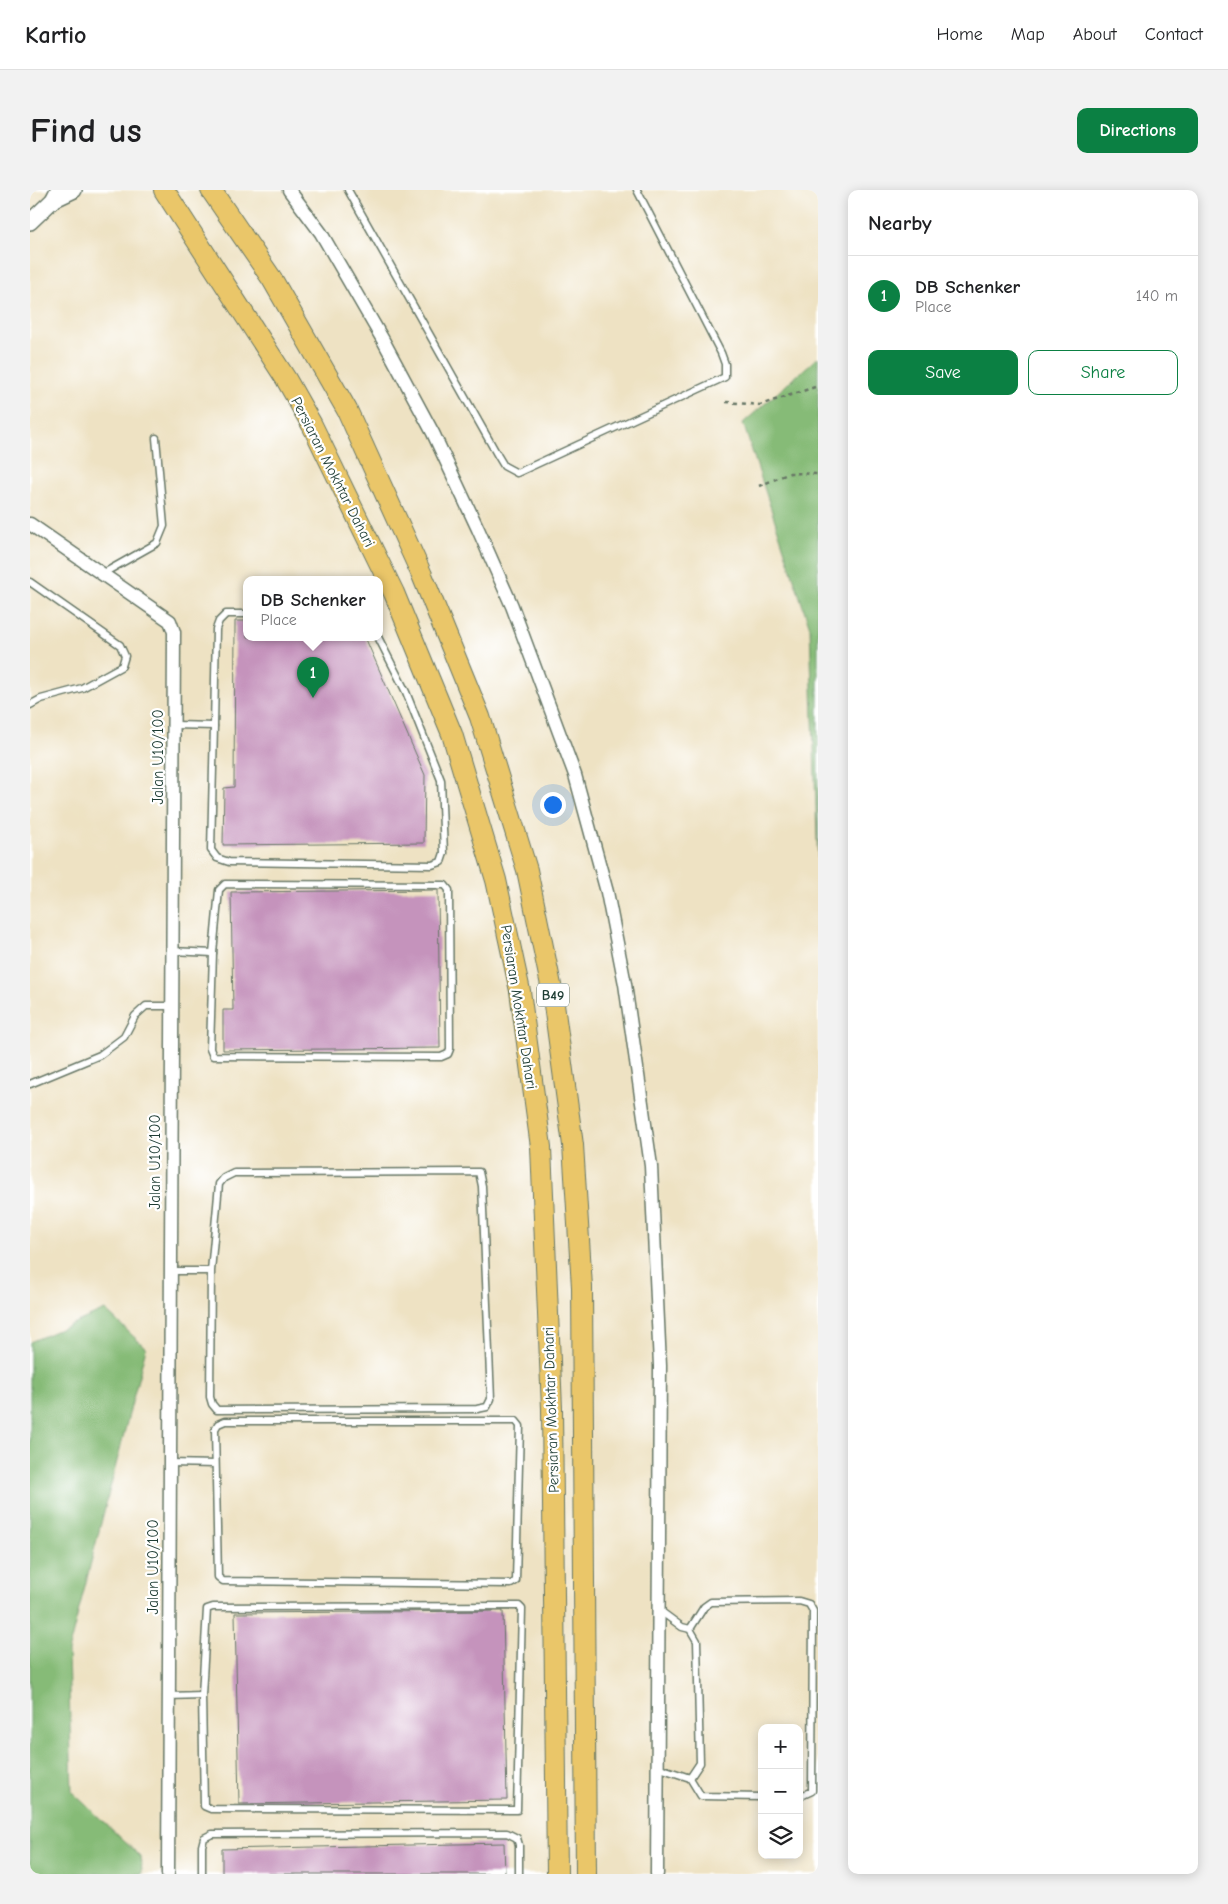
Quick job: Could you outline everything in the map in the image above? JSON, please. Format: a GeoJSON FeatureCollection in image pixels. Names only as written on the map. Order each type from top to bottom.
{"type":"FeatureCollection","features":[{"type":"Feature","properties":{"kind":"main road","name":"Persiaran Mokhtar Dahari"},"geometry":{"type":"LineString","coordinates":[[211,190],[272,279],[347,410],[422,575],[476,708],[527,870],[552,990],[573,1145],[582,1288],[586,1874]]}},
{"type":"Feature","properties":{"kind":"main road","name":"Persiaran Mokhtar Dahari"},"geometry":{"type":"LineString","coordinates":[[164,192],[286,379],[312,426],[394,593],[452,734],[496,880],[520,992],[541,1147],[552,1409],[557,1874]]}},
{"type":"Feature","properties":{"kind":"street"},"geometry":{"type":"LineString","coordinates":[[30,222],[55,195],[74,190]]}},
{"type":"Feature","properties":{"kind":"street"},"geometry":{"type":"LineString","coordinates":[[289,190],[321,233],[383,340],[433,433],[478,529],[512,606],[575,775],[607,892],[625,984],[651,1166],[660,1366],[657,1874]]}},
{"type":"Feature","properties":{"kind":"street","name":"Jalan U10/100"},"geometry":{"type":"LineString","coordinates":[[30,524],[170,621],[174,632],[168,1874]]}},
{"type":"Feature","properties":{"kind":"lane"},"geometry":{"type":"LineString","coordinates":[[348,190],[498,456],[504,466],[517,473],[725,377],[725,364],[721,353],[638,190]]}},
{"type":"Feature","properties":{"kind":"lane"},"geometry":{"type":"LineString","coordinates":[[102,574],[157,543],[164,526],[156,438]]}},
{"type":"Feature","properties":{"kind":"lane"},"geometry":{"type":"LineString","coordinates":[[30,582],[120,645],[125,656],[122,666],[82,688],[41,699],[30,705]]}},
{"type":"Feature","properties":{"kind":"lane"},"geometry":{"type":"LineString","coordinates":[[243,614],[226,614],[219,621],[216,629],[210,850],[218,858],[229,862],[432,865],[441,862],[444,853],[441,780],[406,692],[380,641]]}},
{"type":"Feature","properties":{"kind":"lane"},"geometry":{"type":"LineString","coordinates":[[175,725],[214,726]]}},
{"type":"Feature","properties":{"kind":"lane"},"geometry":{"type":"LineString","coordinates":[[225,884],[445,885],[449,890],[450,1048],[448,1054],[441,1057],[214,1056],[210,1049],[213,953],[218,890],[225,884]]}},
{"type":"Feature","properties":{"kind":"lane"},"geometry":{"type":"LineString","coordinates":[[172,951],[213,953]]}},
{"type":"Feature","properties":{"kind":"lane"},"geometry":{"type":"LineString","coordinates":[[30,1084],[100,1055],[124,1037],[135,1016],[146,1006],[172,1006]]}},
{"type":"Feature","properties":{"kind":"lane"},"geometry":{"type":"LineString","coordinates":[[479,1172],[482,1186],[490,1399],[487,1407],[478,1409],[218,1410],[212,1404],[210,1397],[211,1271],[219,1184],[224,1178],[234,1173],[479,1172]]}},
{"type":"Feature","properties":{"kind":"lane"},"geometry":{"type":"LineString","coordinates":[[171,1271],[211,1271]]}},
{"type":"Feature","properties":{"kind":"lane"},"geometry":{"type":"LineString","coordinates":[[225,1421],[516,1421],[520,1426],[516,1581],[511,1584],[222,1581],[218,1577],[215,1464],[215,1429],[218,1424],[225,1421]]}},
{"type":"Feature","properties":{"kind":"lane"},"geometry":{"type":"LineString","coordinates":[[170,1464],[215,1464]]}},
{"type":"Feature","properties":{"kind":"lane"},"geometry":{"type":"LineString","coordinates":[[690,1629],[704,1607],[711,1602],[799,1601],[809,1604],[813,1610],[812,1791],[803,1795]]}},
{"type":"Feature","properties":{"kind":"lane"},"geometry":{"type":"LineString","coordinates":[[519,1606],[522,1609],[517,1810],[208,1808],[204,1806],[202,1695],[205,1614],[207,1610],[214,1607],[519,1606]]}},
{"type":"Feature","properties":{"kind":"lane"},"geometry":{"type":"LineString","coordinates":[[658,1610],[682,1627],[690,1629],[697,1641],[700,1764],[690,1778]]}},
{"type":"Feature","properties":{"kind":"lane"},"geometry":{"type":"LineString","coordinates":[[168,1696],[202,1695]]}},
{"type":"Feature","properties":{"kind":"lane"},"geometry":{"type":"LineString","coordinates":[[657,1767],[690,1778],[701,1796],[758,1797]]}},
{"type":"Feature","properties":{"kind":"lane"},"geometry":{"type":"LineString","coordinates":[[202,1874],[202,1846],[204,1838],[212,1834],[468,1833],[507,1833],[517,1838],[520,1845],[520,1874]]}},
{"type":"Feature","properties":{"kind":"path"},"geometry":{"type":"LineString","coordinates":[[726,402],[760,405],[818,386]]}},
{"type":"Feature","properties":{"kind":"path"},"geometry":{"type":"LineString","coordinates":[[759,486],[790,473],[818,474]]}},
{"type":"Feature","properties":{"kind":"green space"},"geometry":{"type":"Polygon","coordinates":[[[818,357],[818,867],[810,628],[743,423],[818,357]]]}},
{"type":"Feature","properties":{"kind":"green space"},"geometry":{"type":"Polygon","coordinates":[[[105,1310],[146,1348],[68,1652],[72,1792],[141,1857],[142,1874],[30,1874],[30,1342],[105,1310]]]}},
{"type":"Feature","properties":{"kind":"building"},"geometry":{"type":"Polygon","coordinates":[[[235,621],[243,621],[243,641],[367,641],[425,775],[424,843],[223,845],[224,788],[234,787],[235,621]]]}},
{"type":"Feature","properties":{"kind":"building"},"geometry":{"type":"Polygon","coordinates":[[[438,890],[440,1048],[223,1050],[223,1010],[233,1010],[231,892],[438,890]]]}},
{"type":"Feature","properties":{"kind":"building"},"geometry":{"type":"Polygon","coordinates":[[[503,1611],[507,1800],[239,1804],[235,1613],[503,1611]]]}},
{"type":"Feature","properties":{"kind":"building"},"geometry":{"type":"Polygon","coordinates":[[[504,1843],[505,1874],[222,1874],[222,1849],[504,1843]]]}},
{"type":"Feature","properties":{"kind":"place","name":"DB Schenker"},"geometry":{"type":"Point","coordinates":[313,698]}}]}
